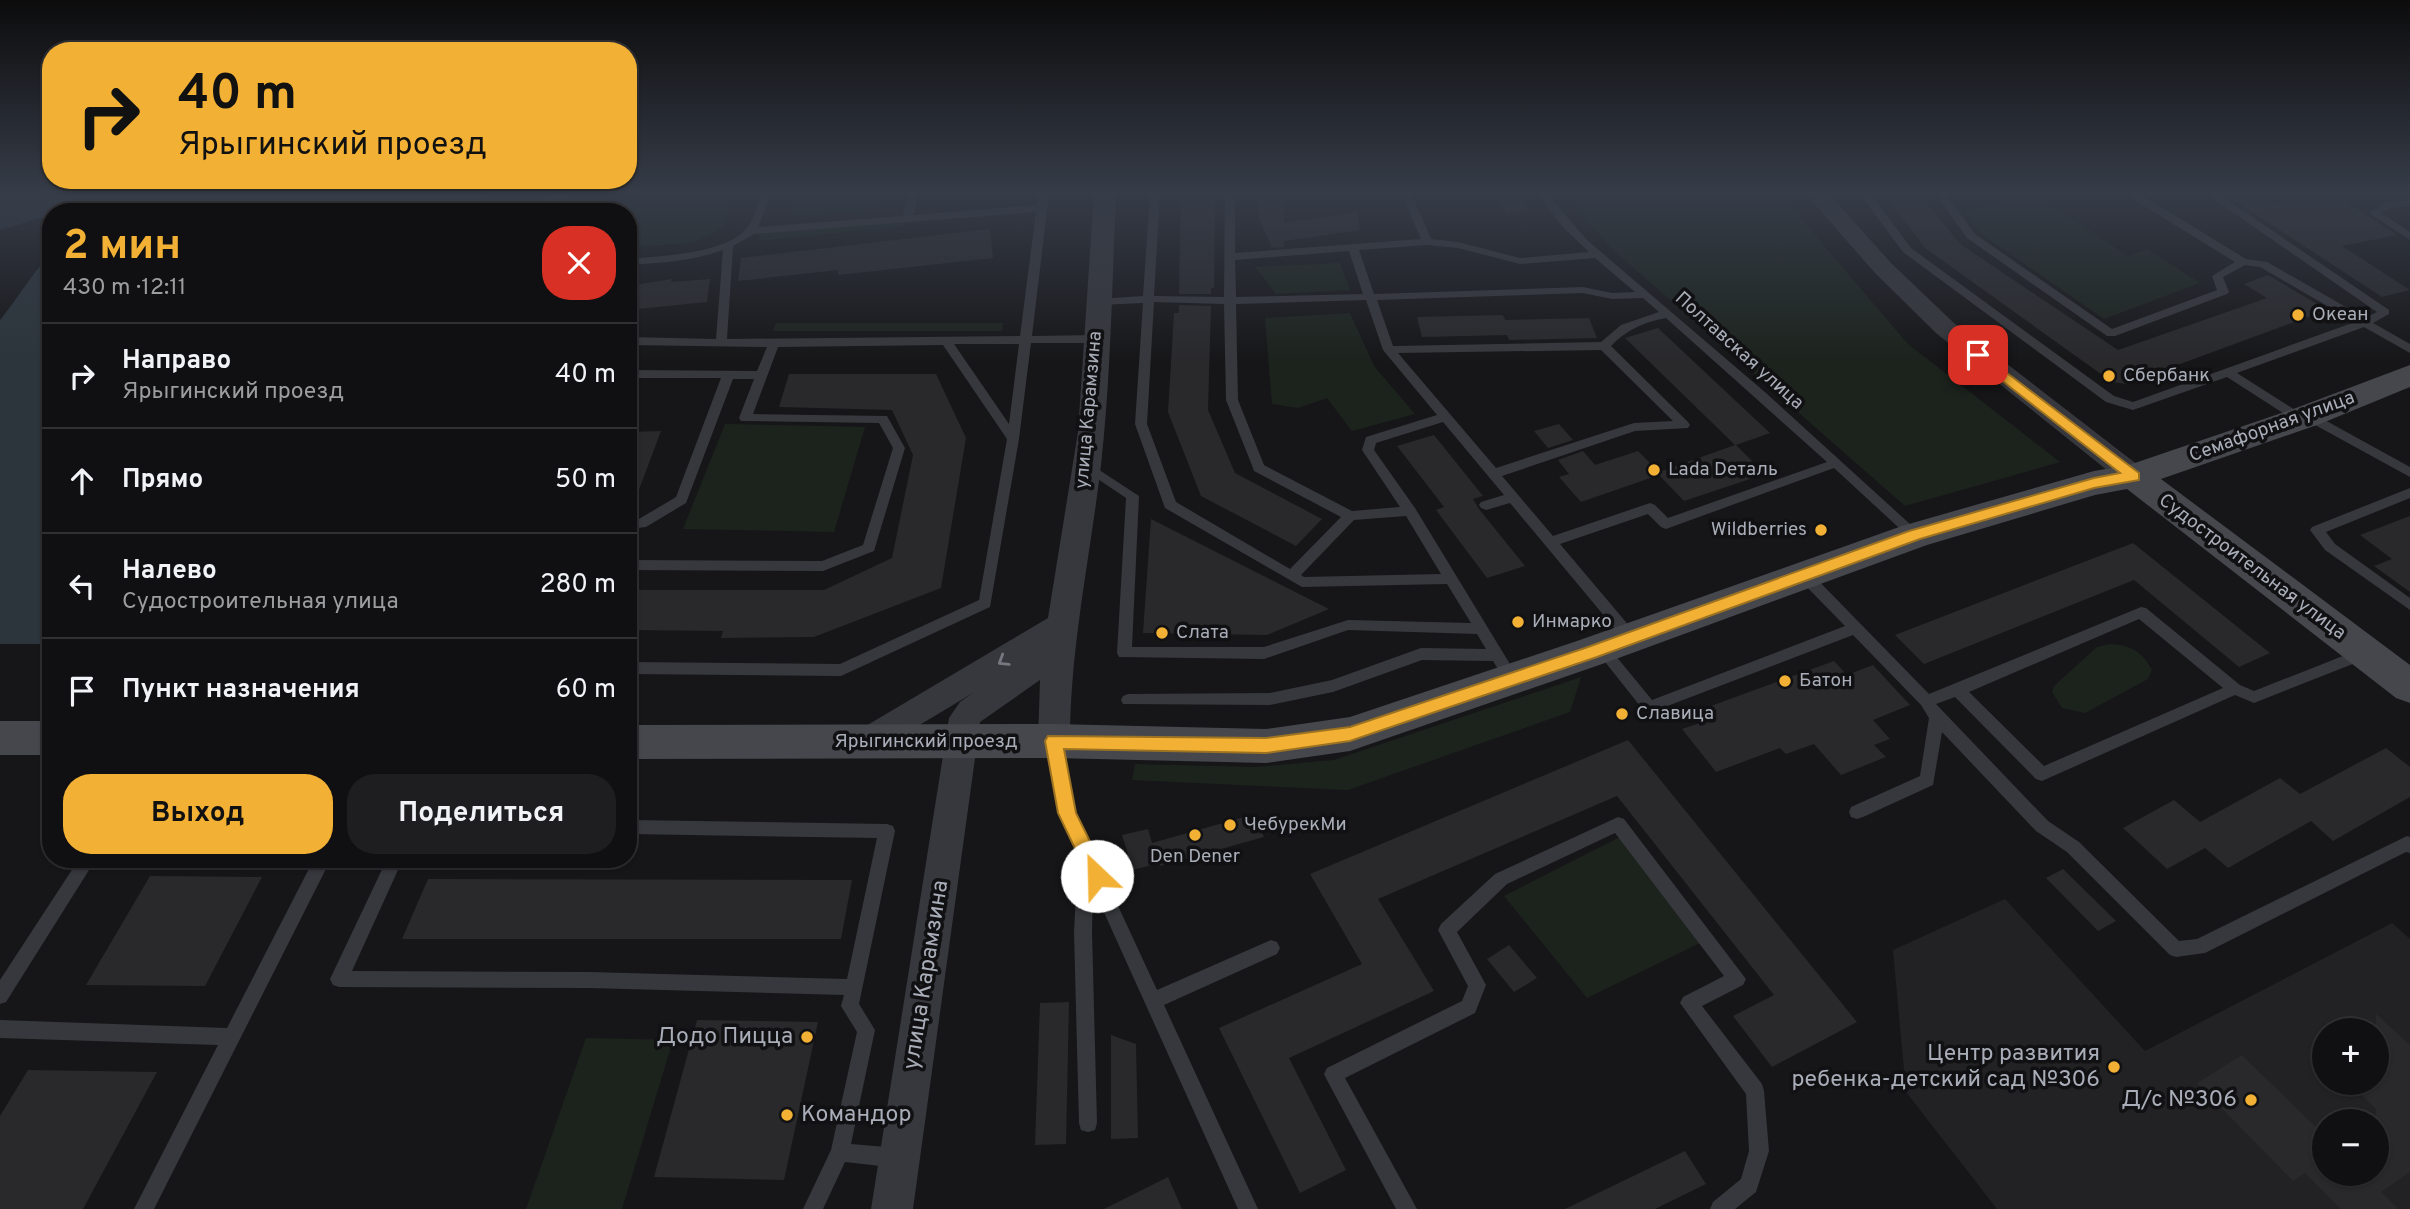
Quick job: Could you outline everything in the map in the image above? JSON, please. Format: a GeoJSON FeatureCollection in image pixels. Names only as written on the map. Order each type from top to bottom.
{"type":"FeatureCollection","features":[{"type":"Feature","properties":{"kind":"main road","name":"Семафорная улица"},"geometry":{"type":"LineString","coordinates":[[1616,643],[1915,535],[2094,483],[2133,476],[2305,418],[2410,375]]}},
{"type":"Feature","properties":{"kind":"main road","name":"Судостроительная улица"},"geometry":{"type":"LineString","coordinates":[[2133,476],[2410,687]]}},
{"type":"Feature","properties":{"kind":"main road","name":"Ярыгинский проезд"},"geometry":{"type":"LineString","coordinates":[[637,742],[1054,741],[1266,746],[1350,734],[1504,667],[1616,643]]}},
{"type":"Feature","properties":{"kind":"main road"},"geometry":{"type":"LineString","coordinates":[[0,738],[42,738]]}},
{"type":"Feature","properties":{"kind":"street","name":"улица Карамзина"},"geometry":{"type":"LineString","coordinates":[[1054,741],[1053,700],[1059,638],[1087,466],[1101,249]]}},
{"type":"Feature","properties":{"kind":"street","name":"Судостроительная улица"},"geometry":{"type":"LineString","coordinates":[[1866,249],[1945,328],[2133,476]]}},
{"type":"Feature","properties":{"kind":"street","name":"улица Карамзина"},"geometry":{"type":"LineString","coordinates":[[892,1209],[965,718],[1059,638]]}},
{"type":"Feature","properties":{"kind":"street"},"geometry":{"type":"LineString","coordinates":[[865,742],[1059,638]]}},
{"type":"Feature","properties":{"kind":"lane"},"geometry":{"type":"LineString","coordinates":[[637,261],[702,255],[721,249]]}},
{"type":"Feature","properties":{"kind":"lane"},"geometry":{"type":"LineString","coordinates":[[721,342],[729,249]]}},
{"type":"Feature","properties":{"kind":"lane"},"geometry":{"type":"LineString","coordinates":[[637,668],[841,670],[985,603],[1013,439],[1037,249]]}},
{"type":"Feature","properties":{"kind":"lane"},"geometry":{"type":"LineString","coordinates":[[1152,249],[1141,424],[1170,505],[1302,582],[1449,579]]}},
{"type":"Feature","properties":{"kind":"lane"},"geometry":{"type":"LineString","coordinates":[[1230,249],[1232,400],[1259,468],[1350,516],[1410,511]]}},
{"type":"Feature","properties":{"kind":"lane"},"geometry":{"type":"LineString","coordinates":[[1230,257],[1323,249]]}},
{"type":"Feature","properties":{"kind":"lane"},"geometry":{"type":"LineString","coordinates":[[1354,249],[1389,350],[1550,541],[1616,643],[1649,707],[1855,628]]}},
{"type":"Feature","properties":{"kind":"lane"},"geometry":{"type":"LineString","coordinates":[[1478,249],[1520,261],[1597,255]]}},
{"type":"Feature","properties":{"kind":"lane","name":"Полтавская улица"},"geometry":{"type":"LineString","coordinates":[[1592,249],[1668,314],[1915,535]]}},
{"type":"Feature","properties":{"kind":"lane"},"geometry":{"type":"LineString","coordinates":[[1907,249],[2110,399],[2133,406],[2364,323],[2385,312],[2293,249]]}},
{"type":"Feature","properties":{"kind":"lane"},"geometry":{"type":"LineString","coordinates":[[1991,249],[2111,332],[2223,292],[2217,276],[2243,262]]}},
{"type":"Feature","properties":{"kind":"lane"},"geometry":{"type":"LineString","coordinates":[[2222,249],[2243,262],[2263,264],[2410,349]]}},
{"type":"Feature","properties":{"kind":"lane"},"geometry":{"type":"LineString","coordinates":[[1098,302],[1150,299],[1230,302],[1583,290],[1612,296],[1646,295]]}},
{"type":"Feature","properties":{"kind":"lane"},"geometry":{"type":"LineString","coordinates":[[1604,346],[1618,330],[1643,319],[1668,314]]}},
{"type":"Feature","properties":{"kind":"lane"},"geometry":{"type":"LineString","coordinates":[[637,341],[774,344],[1096,339]]}},
{"type":"Feature","properties":{"kind":"lane"},"geometry":{"type":"LineString","coordinates":[[946,341],[1013,439]]}},
{"type":"Feature","properties":{"kind":"lane"},"geometry":{"type":"LineString","coordinates":[[637,565],[823,566],[869,548],[899,448],[883,419],[745,418],[774,344]]}},
{"type":"Feature","properties":{"kind":"lane"},"geometry":{"type":"LineString","coordinates":[[1389,350],[1604,346],[1684,425],[1634,427],[1493,474]]}},
{"type":"Feature","properties":{"kind":"lane"},"geometry":{"type":"LineString","coordinates":[[2228,372],[2305,418],[2410,473]]}},
{"type":"Feature","properties":{"kind":"lane"},"geometry":{"type":"LineString","coordinates":[[637,374],[761,375]]}},
{"type":"Feature","properties":{"kind":"lane"},"geometry":{"type":"LineString","coordinates":[[637,524],[681,500],[729,374]]}},
{"type":"Feature","properties":{"kind":"lane"},"geometry":{"type":"LineString","coordinates":[[1446,417],[1370,440],[1368,450],[1410,511],[1504,667]]}},
{"type":"Feature","properties":{"kind":"lane"},"geometry":{"type":"LineString","coordinates":[[1550,541],[1650,508],[1666,524],[1836,463]]}},
{"type":"Feature","properties":{"kind":"lane"},"geometry":{"type":"LineString","coordinates":[[1087,466],[1133,496],[1124,653],[1264,653],[1348,625],[1481,629]]}},
{"type":"Feature","properties":{"kind":"lane"},"geometry":{"type":"LineString","coordinates":[[2410,493],[2317,530],[2330,547],[2410,605]]}},
{"type":"Feature","properties":{"kind":"lane"},"geometry":{"type":"LineString","coordinates":[[1486,505],[1513,497]]}},
{"type":"Feature","properties":{"kind":"lane"},"geometry":{"type":"LineString","coordinates":[[1291,576],[1350,516]]}},
{"type":"Feature","properties":{"kind":"lane"},"geometry":{"type":"LineString","coordinates":[[1803,574],[2042,826],[2073,847],[2176,948],[2199,947],[2407,843],[2410,846]]}},
{"type":"Feature","properties":{"kind":"lane"},"geometry":{"type":"LineString","coordinates":[[1926,701],[2141,612],[2235,689],[2254,697],[2365,653]]}},
{"type":"Feature","properties":{"kind":"lane"},"geometry":{"type":"LineString","coordinates":[[1128,700],[1270,699],[1333,685],[1421,654],[1504,667]]}},
{"type":"Feature","properties":{"kind":"lane"},"geometry":{"type":"LineString","coordinates":[[1958,690],[2042,774],[2235,689]]}},
{"type":"Feature","properties":{"kind":"lane"},"geometry":{"type":"LineString","coordinates":[[1857,811],[1927,780],[1937,717]]}},
{"type":"Feature","properties":{"kind":"lane"},"geometry":{"type":"LineString","coordinates":[[1054,741],[1067,813],[1248,1209]]}},
{"type":"Feature","properties":{"kind":"lane"},"geometry":{"type":"LineString","coordinates":[[1407,1209],[1333,1074],[1469,1007],[1477,985],[1447,930],[1501,879],[1618,824],[1737,979],[1689,1003],[1755,1091],[1759,1151],[1749,1185],[1720,1209]]}},
{"type":"Feature","properties":{"kind":"lane"},"geometry":{"type":"LineString","coordinates":[[637,827],[887,831],[850,1006],[866,1030],[840,1152],[813,1209]]}},
{"type":"Feature","properties":{"kind":"lane"},"geometry":{"type":"LineString","coordinates":[[1086,851],[1083,932],[1088,1123]]}},
{"type":"Feature","properties":{"kind":"lane"},"geometry":{"type":"LineString","coordinates":[[0,996],[82,868]]}},
{"type":"Feature","properties":{"kind":"lane"},"geometry":{"type":"LineString","coordinates":[[144,1209],[318,868]]}},
{"type":"Feature","properties":{"kind":"lane"},"geometry":{"type":"LineString","coordinates":[[391,868],[339,979],[589,980],[854,987]]}},
{"type":"Feature","properties":{"kind":"lane"},"geometry":{"type":"LineString","coordinates":[[1153,1001],[1270,948]]}},
{"type":"Feature","properties":{"kind":"lane"},"geometry":{"type":"LineString","coordinates":[[0,1029],[231,1037]]}},
{"type":"Feature","properties":{"kind":"lane"},"geometry":{"type":"LineString","coordinates":[[840,1152],[899,1158]]}},
{"type":"Feature","properties":{"kind":"shaded area"},"geometry":{"type":"Polygon","coordinates":[[[1613,249],[1827,249],[1908,344],[2060,462],[1905,506],[1613,249]]]}},
{"type":"Feature","properties":{"kind":"shaded area"},"geometry":{"type":"Polygon","coordinates":[[[2004,249],[2118,249],[2128,256],[2148,249],[2200,283],[2104,319],[2004,249]]]}},
{"type":"Feature","properties":{"kind":"shaded area"},"geometry":{"type":"Polygon","coordinates":[[[1340,263],[1350,290],[1276,294],[1255,267],[1340,263]]]}},
{"type":"Feature","properties":{"kind":"shaded area"},"geometry":{"type":"Polygon","coordinates":[[[42,264],[42,644],[0,644],[0,320],[42,264]]]}},
{"type":"Feature","properties":{"kind":"shaded area"},"geometry":{"type":"Polygon","coordinates":[[[1350,313],[1374,366],[1415,414],[1352,431],[1327,398],[1298,408],[1272,404],[1265,318],[1350,313]]]}},
{"type":"Feature","properties":{"kind":"shaded area"},"geometry":{"type":"Polygon","coordinates":[[[776,323],[1003,323],[1002,331],[773,331],[776,323]]]}},
{"type":"Feature","properties":{"kind":"shaded area"},"geometry":{"type":"Polygon","coordinates":[[[725,424],[865,427],[834,532],[683,529],[725,424]]]}},
{"type":"Feature","properties":{"kind":"shaded area"},"geometry":{"type":"Polygon","coordinates":[[[2110,644],[2124,646],[2140,654],[2152,670],[2148,679],[2085,713],[2062,708],[2052,692],[2054,686],[2097,647],[2110,644]]]}},
{"type":"Feature","properties":{"kind":"shaded area"},"geometry":{"type":"Polygon","coordinates":[[[1581,677],[1570,712],[1348,790],[1132,780],[1135,764],[1255,767],[1334,760],[1581,677]]]}},
{"type":"Feature","properties":{"kind":"shaded area"},"geometry":{"type":"Polygon","coordinates":[[[1620,837],[1700,943],[1587,998],[1504,896],[1620,837]]]}},
{"type":"Feature","properties":{"kind":"shaded area","name":"Центр развития ребенка-детский сад №306"},"geometry":{"type":"Polygon","coordinates":[[[2005,899],[2145,1051],[2392,923],[2410,939],[2410,1209],[1997,1209],[1906,1092],[1893,950],[2005,899]]]}},
{"type":"Feature","properties":{"kind":"shaded area"},"geometry":{"type":"Polygon","coordinates":[[[586,1038],[673,1040],[622,1209],[526,1209],[586,1038]]]}},
{"type":"Feature","properties":{"kind":"building"},"geometry":{"type":"Polygon","coordinates":[[[815,249],[992,249],[993,258],[838,275],[838,270],[738,281],[741,258],[815,249]]]}},
{"type":"Feature","properties":{"kind":"building"},"geometry":{"type":"Polygon","coordinates":[[[1180,249],[1214,249],[1214,288],[1211,288],[1211,294],[1179,294],[1180,249]]]}},
{"type":"Feature","properties":{"kind":"building"},"geometry":{"type":"Polygon","coordinates":[[[1927,249],[1968,249],[2118,350],[2267,298],[2244,284],[2268,275],[2327,310],[2126,384],[2112,382],[1927,249]]]}},
{"type":"Feature","properties":{"kind":"building"},"geometry":{"type":"Polygon","coordinates":[[[2309,249],[2347,249],[2410,290],[2382,297],[2309,249]]]}},
{"type":"Feature","properties":{"kind":"building"},"geometry":{"type":"Polygon","coordinates":[[[672,279],[671,282],[710,279],[707,302],[637,309],[637,285],[672,279]]]}},
{"type":"Feature","properties":{"kind":"building"},"geometry":{"type":"Polygon","coordinates":[[[1179,305],[1211,306],[1208,410],[1235,473],[1322,519],[1296,546],[1201,496],[1168,412],[1174,313],[1179,313],[1179,305]]]}},
{"type":"Feature","properties":{"kind":"building"},"geometry":{"type":"Polygon","coordinates":[[[1503,315],[1505,320],[1589,318],[1597,338],[1509,340],[1507,335],[1422,337],[1417,317],[1503,315]]]}},
{"type":"Feature","properties":{"kind":"building"},"geometry":{"type":"Polygon","coordinates":[[[1658,328],[1770,433],[1736,445],[1765,474],[1684,501],[1659,475],[1581,502],[1559,477],[1569,474],[1558,460],[1583,451],[1595,465],[1638,451],[1659,472],[1735,445],[1625,338],[1658,328]]]}},
{"type":"Feature","properties":{"kind":"building"},"geometry":{"type":"Polygon","coordinates":[[[789,374],[936,374],[966,438],[941,588],[814,637],[721,638],[723,631],[637,630],[637,590],[824,590],[892,558],[913,455],[892,410],[779,407],[789,374]]]}},
{"type":"Feature","properties":{"kind":"building"},"geometry":{"type":"Polygon","coordinates":[[[1559,424],[1573,440],[1548,448],[1534,431],[1559,424]]]}},
{"type":"Feature","properties":{"kind":"building"},"geometry":{"type":"Polygon","coordinates":[[[661,431],[637,495],[637,432],[661,431]]]}},
{"type":"Feature","properties":{"kind":"building"},"geometry":{"type":"Polygon","coordinates":[[[1434,435],[1483,496],[1473,499],[1525,566],[1487,578],[1436,510],[1444,507],[1397,446],[1434,435]]]}},
{"type":"Feature","properties":{"kind":"building"},"geometry":{"type":"Polygon","coordinates":[[[2410,516],[2410,592],[2374,566],[2392,559],[2360,535],[2410,516]]]}},
{"type":"Feature","properties":{"kind":"building"},"geometry":{"type":"Polygon","coordinates":[[[1151,519],[1329,609],[1267,635],[1143,633],[1151,519]]]}},
{"type":"Feature","properties":{"kind":"building"},"geometry":{"type":"Polygon","coordinates":[[[2133,543],[2270,653],[2239,667],[2134,580],[1924,664],[1895,635],[2133,543]]]}},
{"type":"Feature","properties":{"kind":"building"},"geometry":{"type":"Polygon","coordinates":[[[1834,661],[1847,675],[1873,665],[1910,705],[1873,720],[1890,739],[1874,745],[1886,757],[1841,775],[1814,744],[1786,754],[1780,748],[1716,772],[1682,729],[1706,721],[1697,711],[1834,661]]]}},
{"type":"Feature","properties":{"kind":"building"},"geometry":{"type":"Polygon","coordinates":[[[1628,740],[1857,1022],[1772,1067],[1733,1016],[1774,995],[1617,796],[1378,899],[1434,991],[1289,1058],[1346,1170],[1300,1193],[1219,1028],[1362,964],[1310,874],[1628,740]]]}},
{"type":"Feature","properties":{"kind":"building"},"geometry":{"type":"Polygon","coordinates":[[[2386,748],[2410,767],[2410,797],[2333,841],[2311,821],[2228,868],[2205,848],[2167,869],[2123,828],[2174,800],[2200,822],[2280,778],[2300,794],[2386,748]]]}},
{"type":"Feature","properties":{"kind":"building"},"geometry":{"type":"Polygon","coordinates":[[[1255,814],[1264,837],[1160,866],[1159,863],[1133,870],[1122,835],[1148,829],[1152,843],[1255,814]]]}},
{"type":"Feature","properties":{"kind":"building"},"geometry":{"type":"Polygon","coordinates":[[[2063,869],[2116,921],[2098,931],[2046,878],[2063,869]]]}},
{"type":"Feature","properties":{"kind":"building"},"geometry":{"type":"Polygon","coordinates":[[[150,876],[262,877],[205,986],[86,985],[150,876]]]}},
{"type":"Feature","properties":{"kind":"building"},"geometry":{"type":"Polygon","coordinates":[[[428,879],[852,880],[841,939],[402,939],[428,879]]]}},
{"type":"Feature","properties":{"kind":"building"},"geometry":{"type":"Polygon","coordinates":[[[1509,945],[1537,978],[1514,992],[1487,959],[1509,945]]]}},
{"type":"Feature","properties":{"kind":"building"},"geometry":{"type":"Polygon","coordinates":[[[1069,1002],[1066,1144],[1035,1145],[1040,1003],[1069,1002]]]}},
{"type":"Feature","properties":{"kind":"building"},"geometry":{"type":"Polygon","coordinates":[[[697,1020],[818,1022],[784,1180],[654,1177],[697,1020]]]}},
{"type":"Feature","properties":{"kind":"building","name":"Д/с №306"},"geometry":{"type":"Polygon","coordinates":[[[2389,1026],[2410,1045],[2410,1172],[2381,1192],[2398,1209],[2341,1209],[2318,1186],[2389,1186],[2389,1109],[2376,1109],[2362,1095],[2389,1095],[2389,1026]]]}},
{"type":"Feature","properties":{"kind":"building"},"geometry":{"type":"Polygon","coordinates":[[[1111,1035],[1136,1044],[1138,1138],[1111,1139],[1111,1035]]]}},
{"type":"Feature","properties":{"kind":"building","name":"Д/с №306"},"geometry":{"type":"Polygon","coordinates":[[[2242,1055],[2312,1123],[2312,1180],[2305,1173],[2293,1181],[2197,1083],[2242,1055]]]}},
{"type":"Feature","properties":{"kind":"building"},"geometry":{"type":"Polygon","coordinates":[[[28,1070],[157,1072],[83,1209],[0,1209],[0,1116],[28,1070]]]}},
{"type":"Feature","properties":{"kind":"building"},"geometry":{"type":"Polygon","coordinates":[[[1685,1151],[1706,1184],[1655,1209],[1565,1209],[1685,1151]]]}},
{"type":"Feature","properties":{"kind":"building"},"geometry":{"type":"Polygon","coordinates":[[[1168,1177],[1182,1209],[1104,1209],[1168,1177]]]}},
{"type":"Feature","properties":{"kind":"place","name":"Океан"},"geometry":{"type":"Point","coordinates":[2298,315]}},
{"type":"Feature","properties":{"kind":"place","name":"Сбербанк"},"geometry":{"type":"Point","coordinates":[2109,376]}},
{"type":"Feature","properties":{"kind":"place","name":"Lada Dеталь"},"geometry":{"type":"Point","coordinates":[1654,470]}},
{"type":"Feature","properties":{"kind":"place","name":"Wildberries"},"geometry":{"type":"Point","coordinates":[1821,530]}},
{"type":"Feature","properties":{"kind":"place","name":"Инмарко"},"geometry":{"type":"Point","coordinates":[1518,622]}},
{"type":"Feature","properties":{"kind":"place","name":"Слата"},"geometry":{"type":"Point","coordinates":[1162,633]}},
{"type":"Feature","properties":{"kind":"place","name":"Батон"},"geometry":{"type":"Point","coordinates":[1785,681]}},
{"type":"Feature","properties":{"kind":"place","name":"Славица"},"geometry":{"type":"Point","coordinates":[1622,714]}},
{"type":"Feature","properties":{"kind":"place","name":"ЧебурекМи"},"geometry":{"type":"Point","coordinates":[1230,825]}},
{"type":"Feature","properties":{"kind":"place","name":"Den Dener"},"geometry":{"type":"Point","coordinates":[1195,835]}},
{"type":"Feature","properties":{"kind":"place","name":"Додо Пицца"},"geometry":{"type":"Point","coordinates":[807,1037]}},
{"type":"Feature","properties":{"kind":"place","name":"Центр развития ребенка-детский сад №306"},"geometry":{"type":"Point","coordinates":[2114,1067]}},
{"type":"Feature","properties":{"kind":"place","name":"Д/с №306"},"geometry":{"type":"Point","coordinates":[2251,1100]}},
{"type":"Feature","properties":{"kind":"place","name":"Командор"},"geometry":{"type":"Point","coordinates":[787,1115]}},
{"type":"Feature","properties":{"kind":"route"},"geometry":{"type":"LineString","coordinates":[[1097,876],[1067,813],[1054,741],[1266,746],[1350,734],[1591,652],[1915,535],[2094,483],[2133,476],[1978,355]]}}]}
